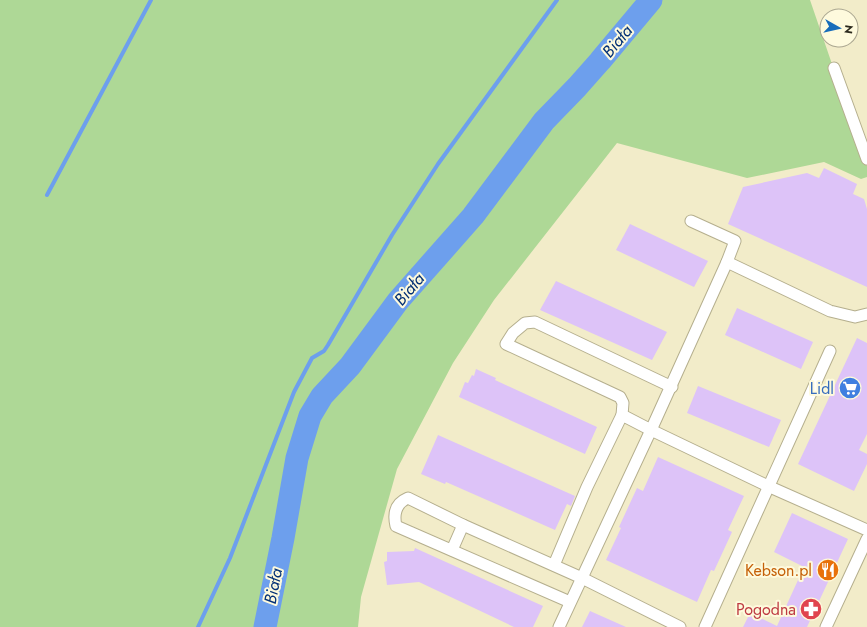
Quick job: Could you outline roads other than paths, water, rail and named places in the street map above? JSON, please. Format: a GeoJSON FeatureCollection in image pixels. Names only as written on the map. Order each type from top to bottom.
{"type":"FeatureCollection","features":[{"type":"Feature","properties":{"kind":"street"},"geometry":{"type":"LineString","coordinates":[[834,68],[867,159]]}},
{"type":"Feature","properties":{"kind":"street"},"geometry":{"type":"LineString","coordinates":[[559,627],[672,387],[735,241],[691,221]]}},
{"type":"Feature","properties":{"kind":"street"},"geometry":{"type":"LineString","coordinates":[[727,262],[830,311],[855,317],[867,314]]}},
{"type":"Feature","properties":{"kind":"street"},"geometry":{"type":"LineString","coordinates":[[554,565],[587,487],[622,415],[623,403],[620,397],[506,344],[513,333],[525,323],[535,322],[672,387]]}},
{"type":"Feature","properties":{"kind":"street"},"geometry":{"type":"LineString","coordinates":[[706,627],[830,351]]}},
{"type":"Feature","properties":{"kind":"street"},"geometry":{"type":"LineString","coordinates":[[622,415],[770,487],[867,530]]}},
{"type":"Feature","properties":{"kind":"street"},"geometry":{"type":"LineString","coordinates":[[570,602],[396,526],[394,518],[396,508],[402,501],[408,498],[463,525],[582,578],[680,627]]}},
{"type":"Feature","properties":{"kind":"street"},"geometry":{"type":"LineString","coordinates":[[452,550],[463,525]]}},
{"type":"Feature","properties":{"kind":"street"},"geometry":{"type":"LineString","coordinates":[[826,627],[867,539]]}},
{"type":"Feature","properties":{"kind":"waterway"},"geometry":{"type":"LineString","coordinates":[[47,195],[151,0]]}},
{"type":"Feature","properties":{"kind":"waterway"},"geometry":{"type":"LineString","coordinates":[[198,627],[230,558],[294,392],[312,358],[324,351],[392,235],[438,164],[557,0]]}},
{"type":"Feature","properties":{"kind":"waterway","name":"Biała"},"geometry":{"type":"LineString","coordinates":[[265,627],[297,458],[310,416],[322,396],[350,366],[398,301],[473,216],[544,121],[600,61],[651,0]]}},
{"type":"Feature","properties":{"kind":"place","name":"Lidl"},"geometry":{"type":"Point","coordinates":[850,388]}},
{"type":"Feature","properties":{"kind":"place","name":"Kebson.pl"},"geometry":{"type":"Point","coordinates":[828,570]}},
{"type":"Feature","properties":{"kind":"place","name":"Pogodna"},"geometry":{"type":"Point","coordinates":[811,609]}}]}
